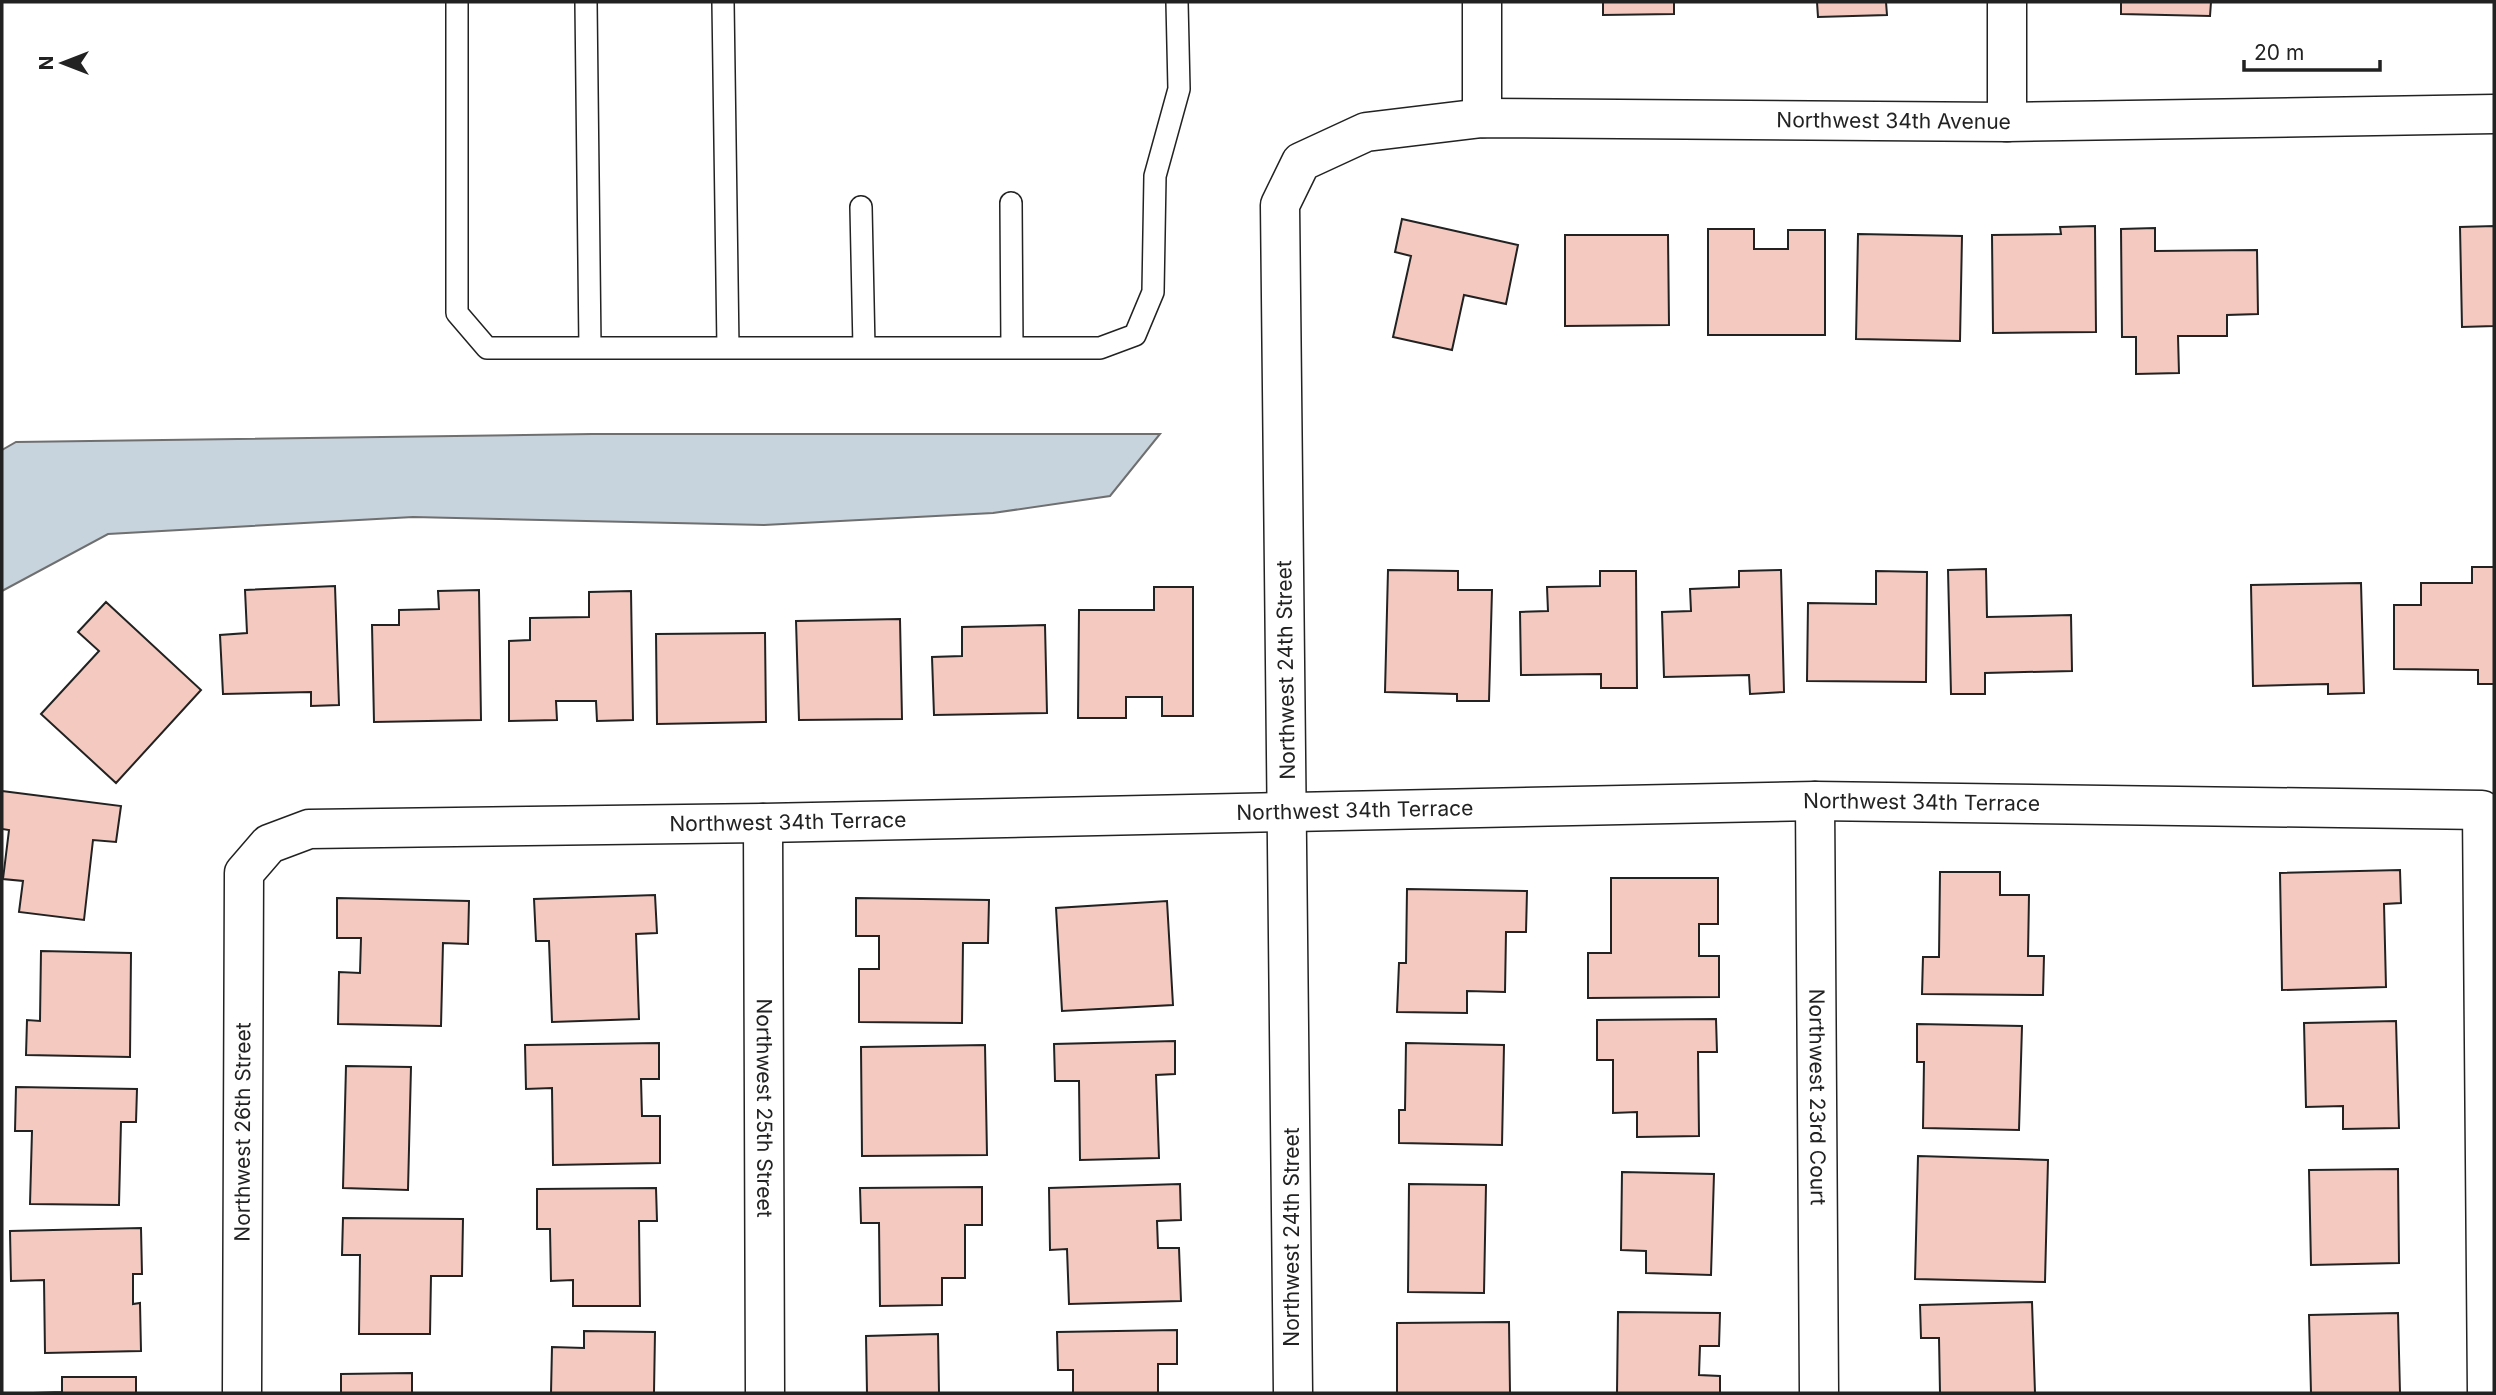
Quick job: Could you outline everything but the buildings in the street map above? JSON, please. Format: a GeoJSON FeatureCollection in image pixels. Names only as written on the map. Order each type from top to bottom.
{"type":"FeatureCollection","features":[{"type":"Feature","properties":{"kind":"street"},"geometry":{"type":"LineString","coordinates":[[1482,2],[1482,118]]}},
{"type":"Feature","properties":{"kind":"street"},"geometry":{"type":"LineString","coordinates":[[2007,2],[2007,122]]}},
{"type":"Feature","properties":{"kind":"street","name":"Northwest 34th Avenue"},"geometry":{"type":"LineString","coordinates":[[1301,162],[1366,132],[1482,118],[2007,122],[2494,114]]}},
{"type":"Feature","properties":{"kind":"street","name":"Northwest 24th Street"},"geometry":{"type":"LineString","coordinates":[[1293,1393],[1289,812],[1280,205],[1301,162]]}},
{"type":"Feature","properties":{"kind":"street","name":"Northwest 34th Terrace"},"geometry":{"type":"LineString","coordinates":[[244,873],[269,844],[309,829],[763,823],[1815,801],[2482,810],[2487,1393]]}},
{"type":"Feature","properties":{"kind":"street","name":"Northwest 23rd Court"},"geometry":{"type":"LineString","coordinates":[[1815,801],[1819,1393]]}},
{"type":"Feature","properties":{"kind":"street","name":"Northwest 25th Street"},"geometry":{"type":"LineString","coordinates":[[763,823],[765,1393]]}},
{"type":"Feature","properties":{"kind":"street","name":"Northwest 26th Street"},"geometry":{"type":"LineString","coordinates":[[243,1393],[244,873]]}},
{"type":"Feature","properties":{"kind":"lane"},"geometry":{"type":"LineString","coordinates":[[457,2],[457,313],[487,348],[1100,348],[1135,335],[1153,292],[1155,176],[1179,89],[1177,2]]}},
{"type":"Feature","properties":{"kind":"lane"},"geometry":{"type":"LineString","coordinates":[[586,2],[590,348]]}},
{"type":"Feature","properties":{"kind":"lane"},"geometry":{"type":"LineString","coordinates":[[723,2],[728,348]]}},
{"type":"Feature","properties":{"kind":"lane"},"geometry":{"type":"LineString","coordinates":[[1011,203],[1012,348]]}},
{"type":"Feature","properties":{"kind":"lane"},"geometry":{"type":"LineString","coordinates":[[861,207],[863,348]]}},
{"type":"Feature","properties":{"kind":"shaded area"},"geometry":{"type":"Polygon","coordinates":[[[592,434],[1160,434],[1110,496],[993,513],[764,525],[413,517],[108,534],[2,591],[2,450],[16,442],[592,434]]]}}]}
